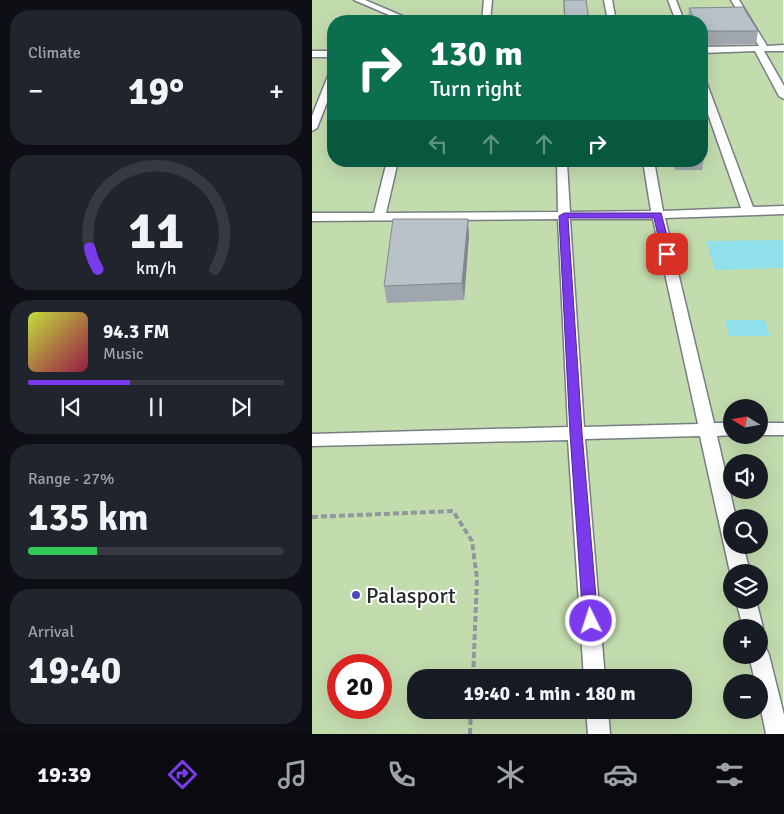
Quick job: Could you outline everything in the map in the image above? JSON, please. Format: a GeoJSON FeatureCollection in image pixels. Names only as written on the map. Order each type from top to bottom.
{"type":"FeatureCollection","features":[{"type":"Feature","properties":{"kind":"lane"},"geometry":{"type":"LineString","coordinates":[[358,0],[395,15]]}},
{"type":"Feature","properties":{"kind":"lane"},"geometry":{"type":"LineString","coordinates":[[487,15],[488,0]]}},
{"type":"Feature","properties":{"kind":"lane"},"geometry":{"type":"LineString","coordinates":[[608,0],[611,15]]}},
{"type":"Feature","properties":{"kind":"lane"},"geometry":{"type":"LineString","coordinates":[[672,0],[678,15]]}},
{"type":"Feature","properties":{"kind":"lane"},"geometry":{"type":"LineString","coordinates":[[735,0],[784,96]]}},
{"type":"Feature","properties":{"kind":"lane"},"geometry":{"type":"LineString","coordinates":[[708,50],[784,48]]}},
{"type":"Feature","properties":{"kind":"lane"},"geometry":{"type":"LineString","coordinates":[[312,54],[327,54]]}},
{"type":"Feature","properties":{"kind":"lane"},"geometry":{"type":"LineString","coordinates":[[312,128],[327,91]]}},
{"type":"Feature","properties":{"kind":"lane"},"geometry":{"type":"LineString","coordinates":[[708,101],[748,211]]}},
{"type":"Feature","properties":{"kind":"lane"},"geometry":{"type":"LineString","coordinates":[[379,217],[392,167]]}},
{"type":"Feature","properties":{"kind":"lane"},"geometry":{"type":"LineString","coordinates":[[561,167],[576,433],[594,669]]}},
{"type":"Feature","properties":{"kind":"lane"},"geometry":{"type":"LineString","coordinates":[[649,167],[658,215],[725,509]]}},
{"type":"Feature","properties":{"kind":"lane"},"geometry":{"type":"LineString","coordinates":[[312,217],[658,215],[784,210]]}},
{"type":"Feature","properties":{"kind":"lane"},"geometry":{"type":"LineString","coordinates":[[312,440],[723,429]]}},
{"type":"Feature","properties":{"kind":"lane"},"geometry":{"type":"LineString","coordinates":[[768,429],[784,429]]}},
{"type":"Feature","properties":{"kind":"lane"},"geometry":{"type":"LineString","coordinates":[[761,664],[777,734]]}},
{"type":"Feature","properties":{"kind":"lane"},"geometry":{"type":"LineString","coordinates":[[598,719],[599,734]]}},
{"type":"Feature","properties":{"kind":"path"},"geometry":{"type":"LineString","coordinates":[[312,516],[453,511],[472,540],[477,579],[473,669]]}},
{"type":"Feature","properties":{"kind":"path"},"geometry":{"type":"LineString","coordinates":[[470,734],[471,719]]}},
{"type":"Feature","properties":{"kind":"green space"},"geometry":{"type":"Polygon","coordinates":[[[312,0],[783,0],[783,734],[312,734],[312,0]]]}},
{"type":"Feature","properties":{"kind":"water"},"geometry":{"type":"Polygon","coordinates":[[[783,240],[783,268],[715,270],[706,241],[783,240]]]}},
{"type":"Feature","properties":{"kind":"water"},"geometry":{"type":"Polygon","coordinates":[[[725,320],[765,320],[770,336],[729,336],[725,320]]]}},
{"type":"Feature","properties":{"kind":"building"},"geometry":{"type":"Polygon","coordinates":[[[564,0],[586,0],[588,15],[565,15],[564,0]]]}},
{"type":"Feature","properties":{"kind":"building"},"geometry":{"type":"Polygon","coordinates":[[[743,7],[758,31],[708,31],[708,15],[693,15],[689,8],[743,7]]]}},
{"type":"Feature","properties":{"kind":"building"},"geometry":{"type":"Polygon","coordinates":[[[393,219],[468,219],[462,283],[384,286],[393,219]]]}},
{"type":"Feature","properties":{"kind":"place","name":"Palasport"},"geometry":{"type":"Point","coordinates":[356,595]}},
{"type":"Feature","properties":{"kind":"route"},"geometry":{"type":"LineString","coordinates":[[591,621],[576,433],[564,216],[658,215],[667,254]]}}]}
